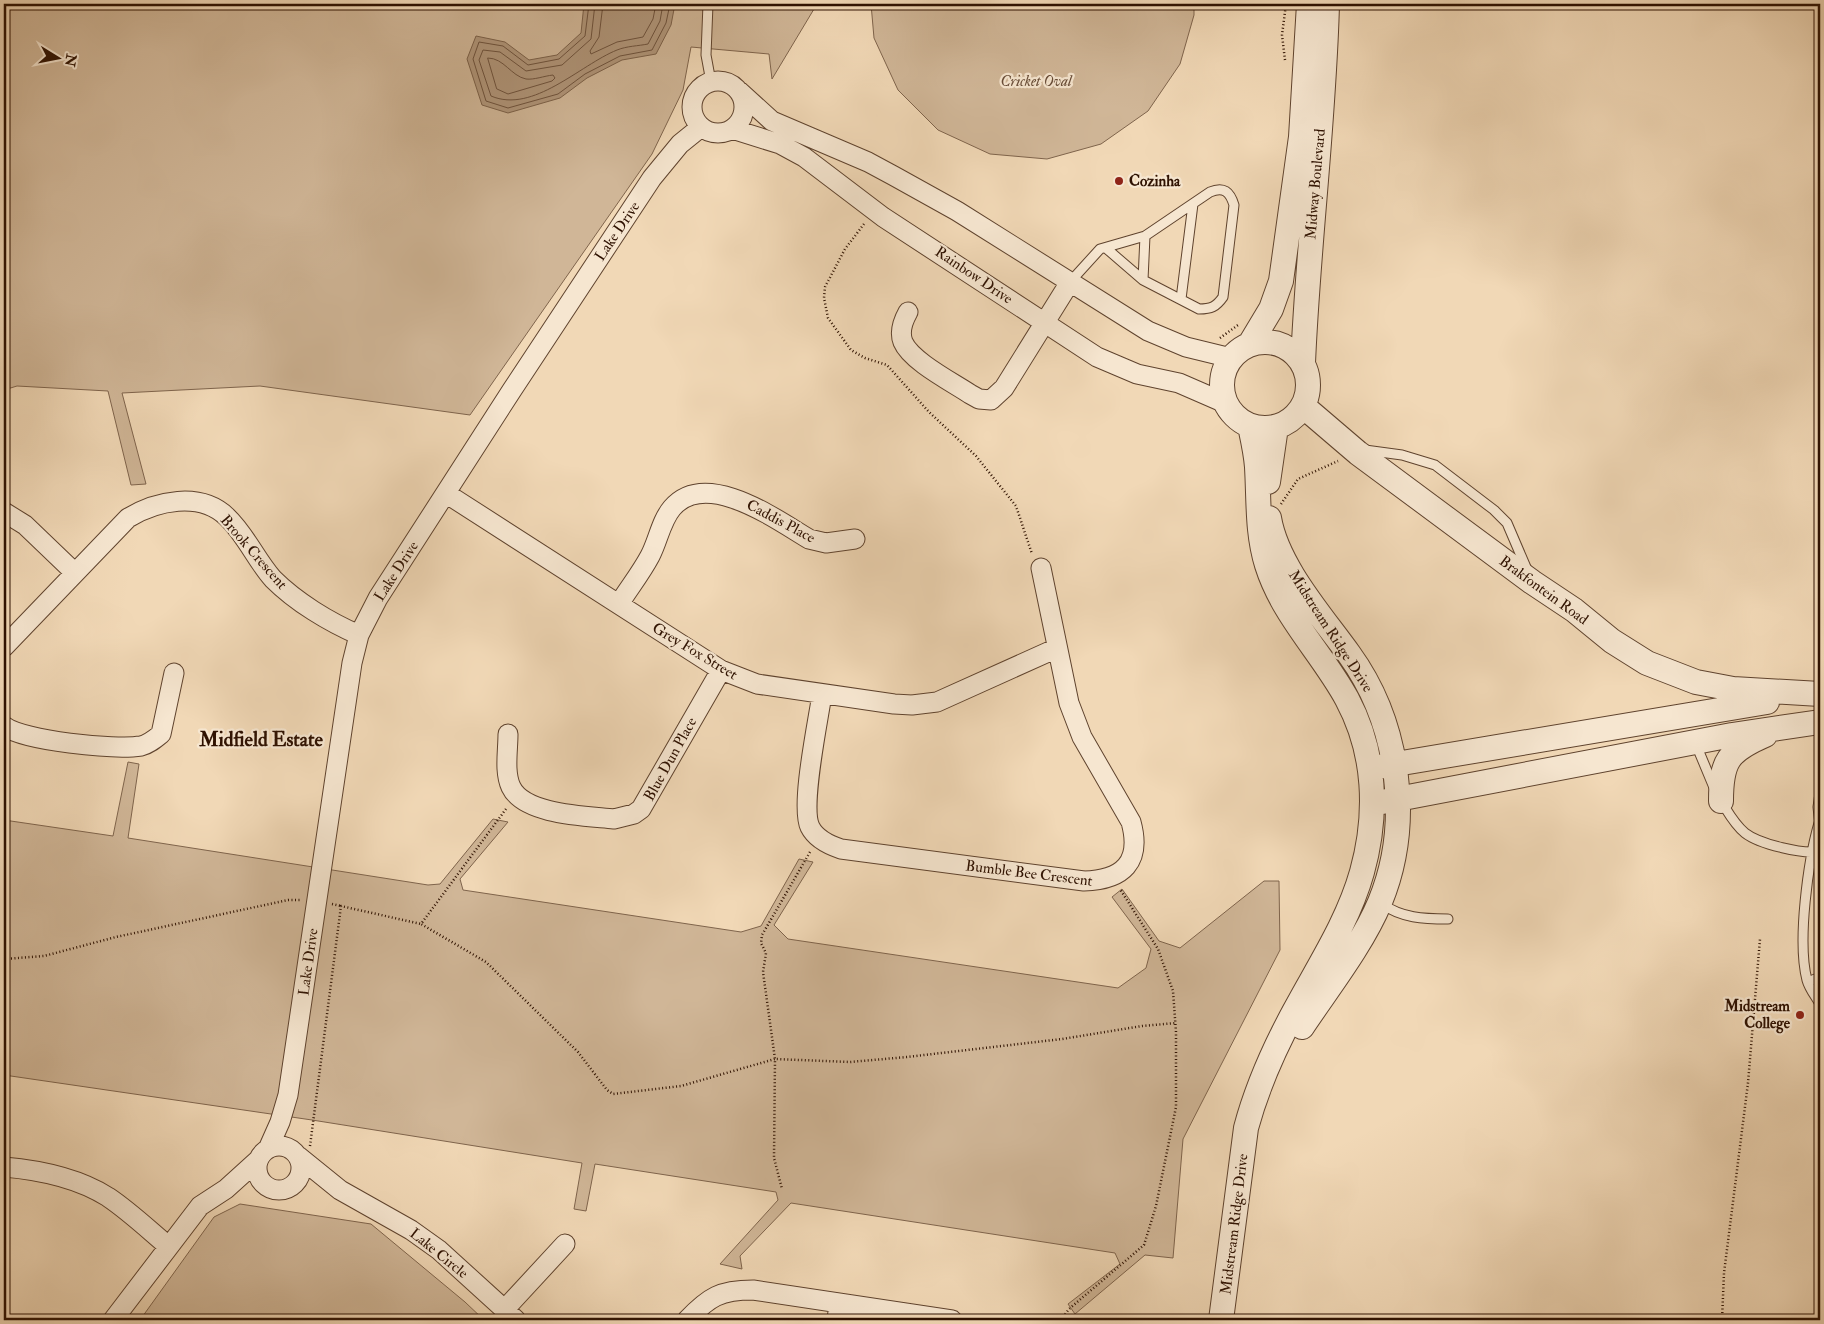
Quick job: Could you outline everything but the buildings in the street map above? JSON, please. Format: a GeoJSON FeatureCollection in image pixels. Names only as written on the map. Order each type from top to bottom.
{"type":"FeatureCollection","features":[{"type":"Feature","properties":{"kind":"street","name":"Midway Boulevard"},"geometry":{"type":"LineString","coordinates":[[1230,358],[1239,349],[1246,333],[1271,309],[1282,272],[1301,136],[1309,4]]}},
{"type":"Feature","properties":{"kind":"street","name":"Midway Boulevard"},"geometry":{"type":"LineString","coordinates":[[1303,406],[1308,385],[1303,363],[1306,290],[1326,64],[1327,4]]}},
{"type":"Feature","properties":{"kind":"street"},"geometry":{"type":"LineString","coordinates":[[739,91],[743,99],[743,116],[732,129],[716,134],[701,127],[692,112],[692,103],[700,88],[711,82],[725,81],[739,91],[750,103],[778,124],[852,155],[894,176],[1148,331],[1165,340],[1230,358],[1222,380],[1225,403],[1232,414],[1250,426],[1262,429],[1276,427],[1294,417],[1303,406]]}},
{"type":"Feature","properties":{"kind":"street","name":"Lake Drive"},"geometry":{"type":"LineString","coordinates":[[263,1154],[280,1122],[288,1095],[352,663],[359,635],[378,598],[652,178],[680,144],[701,127]]}},
{"type":"Feature","properties":{"kind":"street","name":"Rainbow Drive"},"geometry":{"type":"LineString","coordinates":[[732,129],[792,150],[874,211],[1114,366],[1137,374],[1179,383],[1225,403]]}},
{"type":"Feature","properties":{"kind":"street"},"geometry":{"type":"LineString","coordinates":[[908,312],[901,332],[902,341],[913,356],[970,394],[985,400],[991,400],[997,396],[1070,282]]}},
{"type":"Feature","properties":{"kind":"street"},"geometry":{"type":"LineString","coordinates":[[1246,333],[1265,341],[1280,344],[1293,352],[1303,363]]}},
{"type":"Feature","properties":{"kind":"street","name":"Brakfontein Road"},"geometry":{"type":"LineString","coordinates":[[1303,406],[1357,452],[1532,582],[1574,610],[1612,641],[1647,663],[1696,682],[1733,689],[1820,694]]}},
{"type":"Feature","properties":{"kind":"street","name":"Midstream Ridge Drive"},"geometry":{"type":"LineString","coordinates":[[1221,1320],[1246,1128],[1253,1102],[1279,1042],[1350,906],[1369,843],[1373,804],[1371,769],[1366,746],[1347,698],[1288,612],[1267,566],[1260,537],[1257,467],[1250,426]]}},
{"type":"Feature","properties":{"kind":"street","name":"Midstream Ridge Drive"},"geometry":{"type":"LineString","coordinates":[[1246,1128],[1294,1039],[1361,936],[1380,902],[1396,844],[1398,800],[1394,764],[1384,720],[1372,694],[1354,660],[1296,581],[1275,539],[1270,522],[1267,492],[1276,427]]}},
{"type":"Feature","properties":{"kind":"street","name":"Grey Fox Street"},"geometry":{"type":"LineString","coordinates":[[447,494],[721,670],[757,684],[912,705],[937,702],[1057,648]]}},
{"type":"Feature","properties":{"kind":"street","name":"Caddis Place"},"geometry":{"type":"LineString","coordinates":[[619,604],[649,557],[671,509],[687,497],[710,494],[738,499],[809,539],[819,542],[855,539]]}},
{"type":"Feature","properties":{"kind":"street","name":"Brook Crescent"},"geometry":{"type":"LineString","coordinates":[[4,647],[74,572],[128,518],[141,510],[170,502],[192,502],[206,505],[227,517],[272,578],[335,623],[359,635]]}},
{"type":"Feature","properties":{"kind":"street"},"geometry":{"type":"LineString","coordinates":[[4,512],[25,525],[74,572]]}},
{"type":"Feature","properties":{"kind":"street","name":"Bumble Bee Crescent"},"geometry":{"type":"LineString","coordinates":[[818,838],[841,849],[1084,882],[1112,878],[1127,867],[1133,855],[1134,834],[1131,822],[1076,722],[1065,692],[1042,568]]}},
{"type":"Feature","properties":{"kind":"street","name":"Blue Dun Place"},"geometry":{"type":"LineString","coordinates":[[516,795],[526,803],[545,810],[614,819],[634,814],[641,809],[651,795],[674,749],[721,670]]}},
{"type":"Feature","properties":{"kind":"street"},"geometry":{"type":"LineString","coordinates":[[4,726],[10,731],[32,737],[117,748],[144,745],[161,734],[174,672]]}},
{"type":"Feature","properties":{"kind":"street"},"geometry":{"type":"LineString","coordinates":[[818,838],[808,822],[807,810],[822,694]]}},
{"type":"Feature","properties":{"kind":"street","name":"Brakfontein Road"},"geometry":{"type":"LineString","coordinates":[[1371,769],[1820,694]]}},
{"type":"Feature","properties":{"kind":"street"},"geometry":{"type":"LineString","coordinates":[[1703,740],[1736,718],[1768,702]]}},
{"type":"Feature","properties":{"kind":"street"},"geometry":{"type":"LineString","coordinates":[[1373,804],[1703,740],[1820,722]]}},
{"type":"Feature","properties":{"kind":"street"},"geometry":{"type":"LineString","coordinates":[[1642,723],[1701,727],[1703,740]]}},
{"type":"Feature","properties":{"kind":"street"},"geometry":{"type":"LineString","coordinates":[[1721,801],[1721,777],[1730,758],[1739,748],[1750,741],[1782,727]]}},
{"type":"Feature","properties":{"kind":"street"},"geometry":{"type":"LineString","coordinates":[[508,734],[508,774],[511,787],[516,795]]}},
{"type":"Feature","properties":{"kind":"street","name":"Lake Drive"},"geometry":{"type":"LineString","coordinates":[[288,1095],[300,1157]]}},
{"type":"Feature","properties":{"kind":"street"},"geometry":{"type":"LineString","coordinates":[[113,1320],[200,1206],[226,1189],[263,1154],[281,1145],[300,1157],[302,1168],[300,1175],[293,1185],[276,1190],[264,1184],[249,1184],[226,1189]]}},
{"type":"Feature","properties":{"kind":"street"},"geometry":{"type":"LineString","coordinates":[[263,1154],[257,1173],[264,1184]]}},
{"type":"Feature","properties":{"kind":"street","name":"Lake Circle"},"geometry":{"type":"LineString","coordinates":[[300,1157],[325,1180],[411,1230],[439,1250],[510,1314]]}},
{"type":"Feature","properties":{"kind":"street"},"geometry":{"type":"LineString","coordinates":[[4,1167],[52,1175],[91,1188],[108,1197],[168,1246]]}},
{"type":"Feature","properties":{"kind":"street","name":"Lake Circle"},"geometry":{"type":"LineString","coordinates":[[293,1185],[328,1190],[353,1198]]}},
{"type":"Feature","properties":{"kind":"street"},"geometry":{"type":"LineString","coordinates":[[510,1314],[565,1244]]}},
{"type":"Feature","properties":{"kind":"street"},"geometry":{"type":"LineString","coordinates":[[686,1320],[711,1297],[735,1290],[774,1292],[838,1311],[952,1320]]}},
{"type":"Feature","properties":{"kind":"lane"},"geometry":{"type":"LineString","coordinates":[[708,4],[706,48],[711,82]]}},
{"type":"Feature","properties":{"kind":"lane"},"geometry":{"type":"LineString","coordinates":[[1070,282],[1100,250],[1145,236],[1218,189],[1226,190],[1231,195],[1234,205],[1222,297],[1217,306],[1209,309],[1200,308],[1143,280],[1107,249]]}},
{"type":"Feature","properties":{"kind":"lane"},"geometry":{"type":"LineString","coordinates":[[1181,299],[1193,204]]}},
{"type":"Feature","properties":{"kind":"lane"},"geometry":{"type":"LineString","coordinates":[[1143,280],[1145,236]]}},
{"type":"Feature","properties":{"kind":"lane"},"geometry":{"type":"LineString","coordinates":[[1357,452],[1418,458],[1435,465],[1450,476],[1494,510],[1507,523],[1532,582]]}},
{"type":"Feature","properties":{"kind":"lane"},"geometry":{"type":"LineString","coordinates":[[1703,740],[1721,801],[1735,823],[1746,833],[1761,841],[1810,854],[1820,851]]}},
{"type":"Feature","properties":{"kind":"lane"},"geometry":{"type":"LineString","coordinates":[[1820,793],[1818,807],[1820,824],[1810,854],[1804,934],[1804,961],[1808,982],[1820,1004]]}},
{"type":"Feature","properties":{"kind":"lane"},"geometry":{"type":"LineString","coordinates":[[1380,902],[1393,911],[1409,917],[1448,919]]}},
{"type":"Feature","properties":{"kind":"lane"},"geometry":{"type":"LineString","coordinates":[[1808,982],[1820,977]]}},
{"type":"Feature","properties":{"kind":"path"},"geometry":{"type":"LineString","coordinates":[[1285,63],[1282,35],[1286,4]]}},
{"type":"Feature","properties":{"kind":"path"},"geometry":{"type":"LineString","coordinates":[[874,211],[845,249],[826,288],[824,298],[828,318],[851,350],[865,358],[887,365],[929,412],[976,456],[1016,506],[1031,552],[1042,568]]}},
{"type":"Feature","properties":{"kind":"path"},"geometry":{"type":"LineString","coordinates":[[1205,352],[1223,336],[1246,333]]}},
{"type":"Feature","properties":{"kind":"path"},"geometry":{"type":"LineString","coordinates":[[1270,522],[1289,490],[1298,479],[1357,452]]}},
{"type":"Feature","properties":{"kind":"path"},"geometry":{"type":"LineString","coordinates":[[421,924],[516,795]]}},
{"type":"Feature","properties":{"kind":"path"},"geometry":{"type":"LineString","coordinates":[[782,1189],[774,1158],[775,1059],[763,972],[766,953],[761,942],[762,935],[818,838]]}},
{"type":"Feature","properties":{"kind":"path"},"geometry":{"type":"LineString","coordinates":[[1061,1320],[1069,1309],[1144,1245],[1156,1206],[1175,1114],[1176,1023],[1173,991],[1158,949],[1112,878]]}},
{"type":"Feature","properties":{"kind":"path"},"geometry":{"type":"LineString","coordinates":[[4,959],[44,956],[288,900],[317,901],[341,906],[421,924],[486,962],[578,1052],[607,1090],[613,1094],[681,1086],[775,1059],[850,1062],[907,1057],[1062,1039],[1142,1026],[1176,1023]]}},
{"type":"Feature","properties":{"kind":"path"},"geometry":{"type":"LineString","coordinates":[[300,1157],[341,906]]}},
{"type":"Feature","properties":{"kind":"path"},"geometry":{"type":"LineString","coordinates":[[1722,1320],[1724,1273],[1748,1083],[1760,939]]}},
{"type":"Feature","properties":{"kind":"green space"},"geometry":{"type":"Polygon","coordinates":[[[4,4],[817,4],[772,79],[769,54],[691,47],[683,90],[652,154],[470,415],[260,386],[122,393],[146,484],[131,485],[108,391],[17,386],[4,390],[4,4]]]}},
{"type":"Feature","properties":{"kind":"green space","name":"Cricket Oval"},"geometry":{"type":"Polygon","coordinates":[[[871,4],[1194,4],[1194,15],[1180,64],[1148,111],[1101,144],[1047,159],[990,154],[938,130],[898,90],[874,38],[871,4]]]}},
{"type":"Feature","properties":{"kind":"green space"},"geometry":{"type":"Polygon","coordinates":[[[128,762],[139,764],[128,838],[428,885],[440,884],[493,819],[508,822],[460,879],[463,890],[741,932],[761,926],[799,859],[813,862],[774,925],[788,939],[1118,988],[1146,968],[1151,949],[1112,897],[1122,889],[1159,941],[1180,948],[1264,881],[1279,881],[1280,950],[1183,1139],[1173,1258],[1145,1255],[1075,1314],[1068,1304],[1120,1264],[1115,1253],[791,1203],[740,1256],[742,1269],[720,1264],[778,1200],[776,1192],[595,1164],[586,1211],[574,1209],[582,1163],[312,1120],[4,1075],[4,820],[113,836],[128,762]]]}},
{"type":"Feature","properties":{"kind":"green space"},"geometry":{"type":"Polygon","coordinates":[[[240,1204],[371,1224],[484,1320],[140,1320],[214,1217],[240,1204]]]}},
{"type":"Feature","properties":{"kind":"water"},"geometry":{"type":"Polygon","coordinates":[[[584,4],[675,4],[671,25],[656,54],[622,60],[587,78],[560,98],[508,113],[482,105],[467,59],[476,36],[505,42],[529,60],[557,55],[581,33],[584,4]]]}},
{"type":"Feature","properties":{"kind":"place","name":"Cozinha"},"geometry":{"type":"Point","coordinates":[1119,181]}},
{"type":"Feature","properties":{"kind":"place","name":"Midstream College"},"geometry":{"type":"Point","coordinates":[1800,1015]}},
{"type":"Feature","properties":{"kind":"district","name":"Midfield Estate"},"geometry":{"type":"Point","coordinates":[261,739]}}]}
